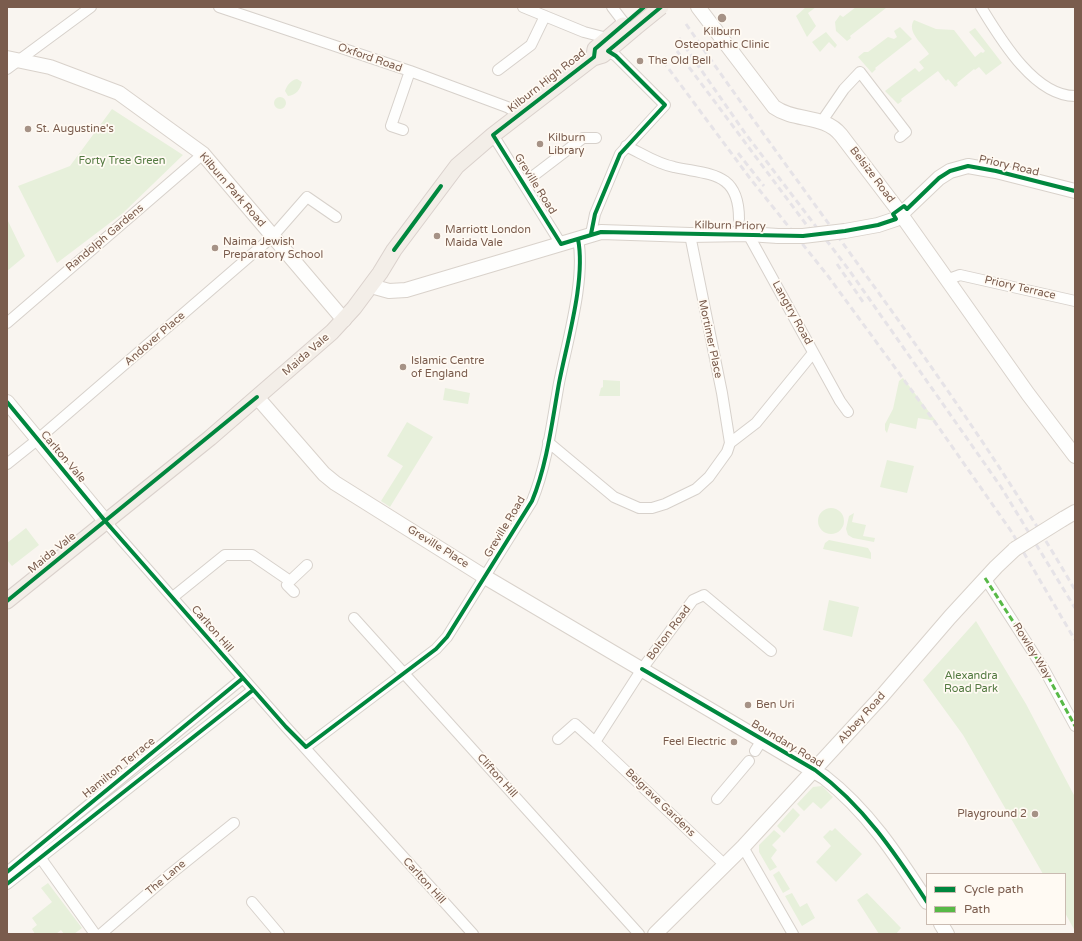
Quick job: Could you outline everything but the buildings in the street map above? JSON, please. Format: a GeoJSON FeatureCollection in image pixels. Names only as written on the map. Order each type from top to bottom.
{"type":"FeatureCollection","features":[{"type":"Feature","properties":{"kind":"main road"},"geometry":{"type":"LineString","coordinates":[[628,28],[644,7]]}},
{"type":"Feature","properties":{"kind":"main road"},"geometry":{"type":"LineString","coordinates":[[608,45],[613,39],[628,28],[661,7]]}},
{"type":"Feature","properties":{"kind":"main road","name":"Kilburn High Road"},"geometry":{"type":"LineString","coordinates":[[344,320],[371,286],[394,250],[457,166],[519,114],[594,57],[595,49],[608,45]]}},
{"type":"Feature","properties":{"kind":"main road","name":"Maida Vale"},"geometry":{"type":"LineString","coordinates":[[7,601],[106,522],[257,397],[344,320]]}},
{"type":"Feature","properties":{"kind":"street"},"geometry":{"type":"LineString","coordinates":[[7,69],[13,59],[91,7]]}},
{"type":"Feature","properties":{"kind":"street","name":"Oxford Road"},"geometry":{"type":"LineString","coordinates":[[220,7],[410,71],[507,107],[519,114]]}},
{"type":"Feature","properties":{"kind":"street"},"geometry":{"type":"LineString","coordinates":[[523,7],[608,45],[616,56],[664,104],[620,154],[595,214],[591,234]]}},
{"type":"Feature","properties":{"kind":"street"},"geometry":{"type":"LineString","coordinates":[[612,7],[628,28]]}},
{"type":"Feature","properties":{"kind":"street","name":"Belsize Road"},"geometry":{"type":"LineString","coordinates":[[698,7],[774,107],[787,114],[822,121],[835,127],[842,135],[901,214],[946,280],[1028,394],[1075,456]]}},
{"type":"Feature","properties":{"kind":"street"},"geometry":{"type":"LineString","coordinates":[[981,7],[1014,56],[1038,81],[1057,93],[1075,96]]}},
{"type":"Feature","properties":{"kind":"street"},"geometry":{"type":"LineString","coordinates":[[498,70],[531,45],[545,16]]}},
{"type":"Feature","properties":{"kind":"street","name":"Kilburn Park Road"},"geometry":{"type":"LineString","coordinates":[[13,59],[50,67],[119,93],[203,154],[344,320]]}},
{"type":"Feature","properties":{"kind":"street"},"geometry":{"type":"LineString","coordinates":[[403,130],[391,126],[410,71]]}},
{"type":"Feature","properties":{"kind":"street"},"geometry":{"type":"LineString","coordinates":[[822,121],[844,89],[860,72],[906,132],[900,137]]}},
{"type":"Feature","properties":{"kind":"street","name":"Greville Road"},"geometry":{"type":"LineString","coordinates":[[493,135],[561,244]]}},
{"type":"Feature","properties":{"kind":"street"},"geometry":{"type":"LineString","coordinates":[[524,183],[583,138],[596,138]]}},
{"type":"Feature","properties":{"kind":"street"},"geometry":{"type":"LineString","coordinates":[[626,146],[672,167],[702,171],[724,179],[733,191],[739,204],[739,219]]}},
{"type":"Feature","properties":{"kind":"street","name":"Randolph Gardens"},"geometry":{"type":"LineString","coordinates":[[7,323],[203,154]]}},
{"type":"Feature","properties":{"kind":"street","name":"Priory Road"},"geometry":{"type":"LineString","coordinates":[[901,214],[939,178],[950,171],[968,166],[996,171],[1075,191]]}},
{"type":"Feature","properties":{"kind":"street","name":"Andover Place"},"geometry":{"type":"LineString","coordinates":[[7,464],[37,440],[272,237],[307,197],[336,217]]}},
{"type":"Feature","properties":{"kind":"street","name":"Kilburn Priory"},"geometry":{"type":"LineString","coordinates":[[371,286],[389,291],[406,290],[601,232],[690,235],[748,234],[803,236],[845,231],[890,222],[901,214]]}},
{"type":"Feature","properties":{"kind":"street","name":"Langtry Road"},"geometry":{"type":"LineString","coordinates":[[748,234],[813,353],[848,412]]}},
{"type":"Feature","properties":{"kind":"street","name":"Mortimer Place"},"geometry":{"type":"LineString","coordinates":[[690,235],[722,393],[730,443]]}},
{"type":"Feature","properties":{"kind":"street","name":"Greville Road"},"geometry":{"type":"LineString","coordinates":[[306,747],[436,649],[447,637],[532,501],[548,442],[580,271],[580,251],[578,239]]}},
{"type":"Feature","properties":{"kind":"street"},"geometry":{"type":"LineString","coordinates":[[380,273],[394,290]]}},
{"type":"Feature","properties":{"kind":"street","name":"Priory Terrace"},"geometry":{"type":"LineString","coordinates":[[946,280],[960,275],[1075,301]]}},
{"type":"Feature","properties":{"kind":"street"},"geometry":{"type":"LineString","coordinates":[[548,442],[614,497],[639,508],[652,508],[665,504],[696,489],[709,477],[726,452],[730,443],[756,423],[813,353]]}},
{"type":"Feature","properties":{"kind":"street","name":"Greville Place"},"geometry":{"type":"LineString","coordinates":[[257,397],[329,478],[485,577],[642,669]]}},
{"type":"Feature","properties":{"kind":"street","name":"Carlton Vale"},"geometry":{"type":"LineString","coordinates":[[7,402],[106,522]]}},
{"type":"Feature","properties":{"kind":"street","name":"Abbey Road"},"geometry":{"type":"LineString","coordinates":[[655,934],[725,865],[814,770],[985,578],[1015,549],[1069,516]]}},
{"type":"Feature","properties":{"kind":"street","name":"Carlton Hill"},"geometry":{"type":"LineString","coordinates":[[106,522],[253,690],[473,934]]}},
{"type":"Feature","properties":{"kind":"street"},"geometry":{"type":"LineString","coordinates":[[173,597],[225,555],[252,555],[290,581]]}},
{"type":"Feature","properties":{"kind":"street"},"geometry":{"type":"LineString","coordinates":[[294,592],[287,585],[307,565]]}},
{"type":"Feature","properties":{"kind":"street","name":"Rowley Way"},"geometry":{"type":"LineString","coordinates":[[985,578],[1045,671],[1075,726]]}},
{"type":"Feature","properties":{"kind":"street","name":"Bolton Road"},"geometry":{"type":"LineString","coordinates":[[642,669],[693,600],[704,595],[771,651]]}},
{"type":"Feature","properties":{"kind":"street","name":"Clifton Hill"},"geometry":{"type":"LineString","coordinates":[[354,618],[639,934]]}},
{"type":"Feature","properties":{"kind":"street"},"geometry":{"type":"LineString","coordinates":[[595,742],[642,669]]}},
{"type":"Feature","properties":{"kind":"street","name":"Boundary Road"},"geometry":{"type":"LineString","coordinates":[[642,669],[759,745],[814,770],[841,791],[872,823],[926,901]]}},
{"type":"Feature","properties":{"kind":"street","name":"Hamilton Terrace"},"geometry":{"type":"LineString","coordinates":[[7,884],[38,854],[243,678]]}},
{"type":"Feature","properties":{"kind":"street","name":"Hamilton Terrace"},"geometry":{"type":"LineString","coordinates":[[7,872],[38,854],[253,690]]}},
{"type":"Feature","properties":{"kind":"street","name":"Belgrave Gardens"},"geometry":{"type":"LineString","coordinates":[[558,739],[575,724],[725,865]]}},
{"type":"Feature","properties":{"kind":"street"},"geometry":{"type":"LineString","coordinates":[[717,798],[749,761]]}},
{"type":"Feature","properties":{"kind":"street","name":"The Lane"},"geometry":{"type":"LineString","coordinates":[[101,934],[168,876],[234,823]]}},
{"type":"Feature","properties":{"kind":"street"},"geometry":{"type":"LineString","coordinates":[[742,847],[793,934]]}},
{"type":"Feature","properties":{"kind":"street"},"geometry":{"type":"LineString","coordinates":[[38,854],[95,934]]}},
{"type":"Feature","properties":{"kind":"street"},"geometry":{"type":"LineString","coordinates":[[252,902],[278,934]]}},
{"type":"Feature","properties":{"kind":"street"},"geometry":{"type":"LineString","coordinates":[[942,925],[947,934]]}},
{"type":"Feature","properties":{"kind":"green space"},"geometry":{"type":"Polygon","coordinates":[[[806,7],[816,7],[808,13],[816,26],[807,37],[796,16],[806,7]]]}},
{"type":"Feature","properties":{"kind":"green space"},"geometry":{"type":"Polygon","coordinates":[[[856,7],[886,8],[850,36],[851,38],[847,41],[836,31],[835,22],[840,15],[843,17],[856,7]]]}},
{"type":"Feature","properties":{"kind":"green space"},"geometry":{"type":"Polygon","coordinates":[[[914,20],[936,29],[954,30],[975,57],[981,52],[983,53],[985,51],[969,32],[975,28],[1002,63],[986,75],[979,67],[975,70],[974,69],[957,83],[958,85],[955,87],[948,79],[946,81],[938,71],[901,99],[902,101],[898,104],[885,91],[915,68],[919,72],[924,68],[919,62],[929,54],[916,38],[912,29],[914,20]]]}},
{"type":"Feature","properties":{"kind":"green space"},"geometry":{"type":"Polygon","coordinates":[[[900,27],[912,39],[875,68],[876,69],[872,73],[858,57],[864,52],[868,52],[888,37],[894,39],[897,37],[894,31],[900,27]]]}},
{"type":"Feature","properties":{"kind":"green space"},"geometry":{"type":"Polygon","coordinates":[[[826,32],[837,45],[835,48],[829,42],[820,52],[812,42],[826,32]]]}},
{"type":"Feature","properties":{"kind":"green space"},"geometry":{"type":"Polygon","coordinates":[[[297,79],[302,82],[300,87],[297,92],[288,96],[285,91],[287,87],[291,82],[297,79]]]}},
{"type":"Feature","properties":{"kind":"green space"},"geometry":{"type":"Polygon","coordinates":[[[280,97],[284,99],[286,103],[284,107],[280,109],[276,107],[274,103],[276,99],[280,97]]]}},
{"type":"Feature","properties":{"kind":"green space","name":"Forty Tree Green"},"geometry":{"type":"Polygon","coordinates":[[[112,109],[183,155],[123,213],[57,263],[18,186],[70,166],[112,109]]]}},
{"type":"Feature","properties":{"kind":"green space"},"geometry":{"type":"Polygon","coordinates":[[[7,219],[25,256],[7,271],[7,219]]]}},
{"type":"Feature","properties":{"kind":"green space"},"geometry":{"type":"Polygon","coordinates":[[[903,378],[936,421],[918,418],[916,429],[890,423],[887,433],[885,430],[885,424],[893,409],[899,381],[903,378]]]}},
{"type":"Feature","properties":{"kind":"green space"},"geometry":{"type":"Polygon","coordinates":[[[603,380],[620,381],[620,396],[599,396],[601,388],[603,387],[603,380]]]}},
{"type":"Feature","properties":{"kind":"green space"},"geometry":{"type":"Polygon","coordinates":[[[445,388],[470,393],[468,404],[443,400],[445,388]]]}},
{"type":"Feature","properties":{"kind":"green space"},"geometry":{"type":"Polygon","coordinates":[[[407,422],[433,437],[390,507],[381,501],[403,466],[387,456],[407,422]]]}},
{"type":"Feature","properties":{"kind":"green space"},"geometry":{"type":"Polygon","coordinates":[[[887,460],[914,466],[907,493],[880,487],[887,460]]]}},
{"type":"Feature","properties":{"kind":"green space"},"geometry":{"type":"Polygon","coordinates":[[[831,508],[840,512],[844,521],[840,530],[831,534],[822,530],[818,521],[822,512],[831,508]]]}},
{"type":"Feature","properties":{"kind":"green space"},"geometry":{"type":"Polygon","coordinates":[[[854,513],[852,522],[866,525],[863,536],[875,538],[874,542],[853,538],[848,535],[846,529],[849,516],[854,513]]]}},
{"type":"Feature","properties":{"kind":"green space"},"geometry":{"type":"Polygon","coordinates":[[[26,528],[39,545],[12,566],[7,560],[7,543],[26,528]]]}},
{"type":"Feature","properties":{"kind":"green space"},"geometry":{"type":"Polygon","coordinates":[[[829,540],[868,548],[871,553],[871,559],[823,549],[825,543],[829,540]]]}},
{"type":"Feature","properties":{"kind":"green space"},"geometry":{"type":"Polygon","coordinates":[[[829,600],[859,607],[852,637],[823,630],[829,600]]]}},
{"type":"Feature","properties":{"kind":"green space","name":"Alexandra Road Park"},"geometry":{"type":"Polygon","coordinates":[[[976,621],[1026,704],[1075,797],[1075,931],[1066,915],[1066,873],[1042,873],[963,735],[923,680],[976,621]]]}},
{"type":"Feature","properties":{"kind":"green space"},"geometry":{"type":"Polygon","coordinates":[[[822,786],[833,797],[821,809],[813,802],[804,811],[797,804],[813,787],[822,786]]]}},
{"type":"Feature","properties":{"kind":"green space"},"geometry":{"type":"Polygon","coordinates":[[[793,808],[800,815],[784,833],[777,826],[793,808]]]}},
{"type":"Feature","properties":{"kind":"green space"},"geometry":{"type":"Polygon","coordinates":[[[835,828],[862,854],[836,882],[816,862],[831,846],[823,837],[830,830],[832,831],[835,828]]]}},
{"type":"Feature","properties":{"kind":"green space"},"geometry":{"type":"Polygon","coordinates":[[[774,830],[781,836],[772,845],[777,850],[771,858],[777,867],[770,871],[759,852],[759,845],[774,830]]]}},
{"type":"Feature","properties":{"kind":"green space"},"geometry":{"type":"Polygon","coordinates":[[[779,871],[790,889],[783,893],[773,875],[779,871]]]}},
{"type":"Feature","properties":{"kind":"green space"},"geometry":{"type":"Polygon","coordinates":[[[48,883],[82,928],[74,934],[64,934],[61,930],[56,934],[35,934],[32,929],[37,925],[32,918],[52,902],[41,888],[48,883]]]}},
{"type":"Feature","properties":{"kind":"green space"},"geometry":{"type":"Polygon","coordinates":[[[792,893],[800,907],[807,903],[815,918],[802,926],[785,896],[792,893]]]}},
{"type":"Feature","properties":{"kind":"green space"},"geometry":{"type":"Polygon","coordinates":[[[867,893],[901,928],[896,934],[879,934],[857,900],[867,893]]]}},
{"type":"Feature","properties":{"kind":"railway"},"geometry":{"type":"LineString","coordinates":[[686,24],[936,373],[1031,516],[1075,590]]}},
{"type":"Feature","properties":{"kind":"railway"},"geometry":{"type":"LineString","coordinates":[[679,38],[745,133],[849,270],[1001,487],[1075,608]]}},
{"type":"Feature","properties":{"kind":"railway"},"geometry":{"type":"LineString","coordinates":[[677,51],[811,231]]}},
{"type":"Feature","properties":{"kind":"railway"},"geometry":{"type":"LineString","coordinates":[[663,61],[749,177],[828,276],[937,425],[1011,531],[1075,640]]}},
{"type":"Feature","properties":{"kind":"railway"},"geometry":{"type":"LineString","coordinates":[[738,153],[764,186]]}},
{"type":"Feature","properties":{"kind":"railway"},"geometry":{"type":"LineString","coordinates":[[837,264],[863,302]]}},
{"type":"Feature","properties":{"kind":"marked path"},"geometry":{"type":"LineString","coordinates":[[985,578],[1045,671],[1075,726]]}},
{"type":"Feature","properties":{"kind":"cycle path"},"geometry":{"type":"LineString","coordinates":[[644,7],[595,49],[594,57],[493,135],[561,244],[601,232],[803,236],[878,225],[896,219],[893,214],[904,206],[907,209],[939,178],[950,171],[968,166],[996,171],[1075,191]]}},
{"type":"Feature","properties":{"kind":"cycle path"},"geometry":{"type":"LineString","coordinates":[[591,234],[595,214],[620,154],[665,105],[616,56],[608,51],[661,7]]}},
{"type":"Feature","properties":{"kind":"cycle path"},"geometry":{"type":"LineString","coordinates":[[394,250],[441,186]]}},
{"type":"Feature","properties":{"kind":"cycle path"},"geometry":{"type":"LineString","coordinates":[[7,402],[106,522],[286,727],[306,747],[436,649],[447,637],[532,501],[542,473],[578,291],[580,273],[578,239]]}},
{"type":"Feature","properties":{"kind":"cycle path"},"geometry":{"type":"LineString","coordinates":[[7,601],[257,397]]}},
{"type":"Feature","properties":{"kind":"cycle path"},"geometry":{"type":"LineString","coordinates":[[642,669],[815,770],[848,798],[863,814],[890,848],[926,900]]}},
{"type":"Feature","properties":{"kind":"cycle path"},"geometry":{"type":"LineString","coordinates":[[7,872],[243,678]]}},
{"type":"Feature","properties":{"kind":"cycle path"},"geometry":{"type":"LineString","coordinates":[[7,884],[253,690]]}},
{"type":"Feature","properties":{"kind":"place","name":"Kilburn Osteopathic Clinic"},"geometry":{"type":"Point","coordinates":[722,18]}},
{"type":"Feature","properties":{"kind":"place","name":"The Old Bell"},"geometry":{"type":"Point","coordinates":[640,61]}},
{"type":"Feature","properties":{"kind":"place","name":"St. Augustine's"},"geometry":{"type":"Point","coordinates":[28,129]}},
{"type":"Feature","properties":{"kind":"place","name":"Kilburn Library"},"geometry":{"type":"Point","coordinates":[540,144]}},
{"type":"Feature","properties":{"kind":"place","name":"Marriott London Maida Vale"},"geometry":{"type":"Point","coordinates":[437,236]}},
{"type":"Feature","properties":{"kind":"place","name":"Naima Jewish Preparatory School"},"geometry":{"type":"Point","coordinates":[215,248]}},
{"type":"Feature","properties":{"kind":"place","name":"Islamic Centre of England"},"geometry":{"type":"Point","coordinates":[403,367]}},
{"type":"Feature","properties":{"kind":"place","name":"Ben Uri"},"geometry":{"type":"Point","coordinates":[748,705]}},
{"type":"Feature","properties":{"kind":"place","name":"Feel Electric"},"geometry":{"type":"Point","coordinates":[734,742]}},
{"type":"Feature","properties":{"kind":"place","name":"Playground 2"},"geometry":{"type":"Point","coordinates":[1035,814]}}]}
